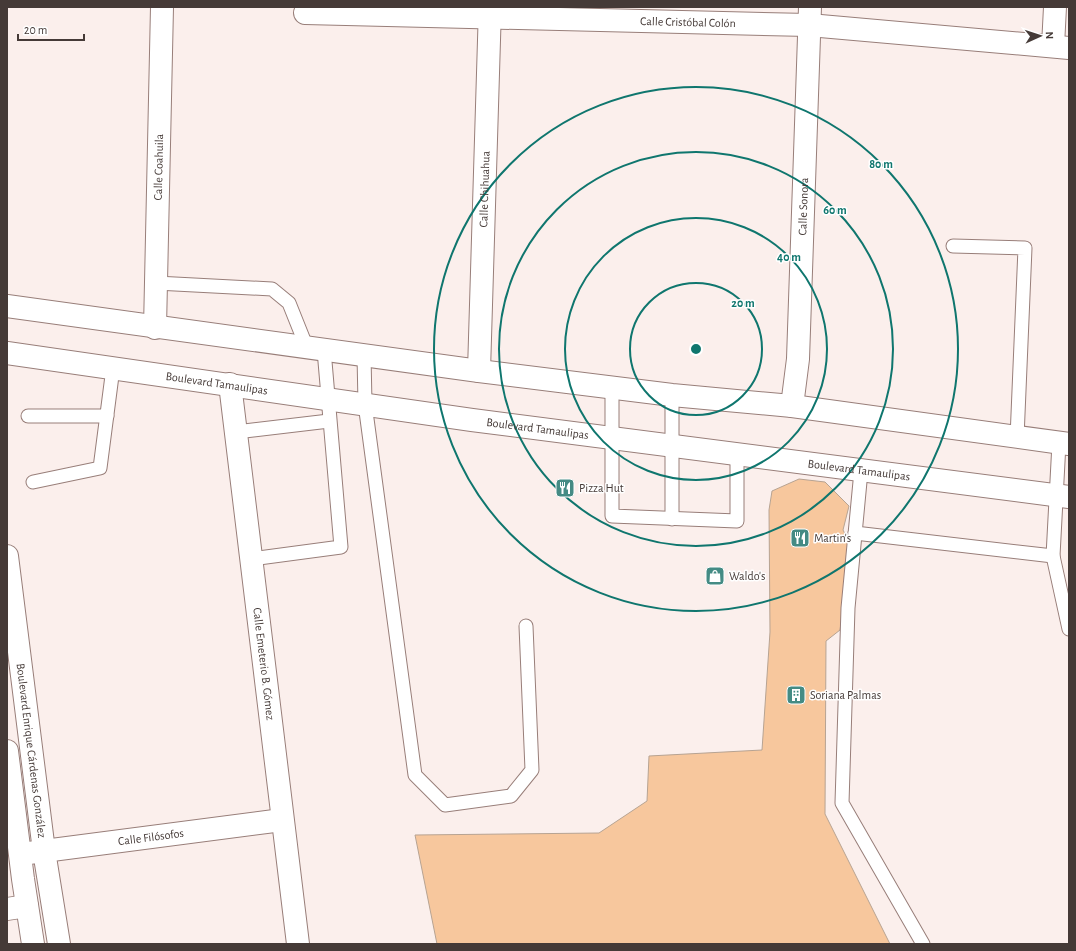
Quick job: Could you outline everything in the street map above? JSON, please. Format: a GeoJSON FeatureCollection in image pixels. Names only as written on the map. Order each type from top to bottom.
{"type":"FeatureCollection","features":[{"type":"Feature","properties":{"kind":"street","name":"Calle Coahuila"},"geometry":{"type":"LineString","coordinates":[[155,328],[162,7]]}},
{"type":"Feature","properties":{"kind":"street"},"geometry":{"type":"LineString","coordinates":[[1055,7],[1061,47]]}},
{"type":"Feature","properties":{"kind":"street","name":"Calle Cristóbal Colón"},"geometry":{"type":"LineString","coordinates":[[305,12],[490,12],[809,16],[1061,47]]}},
{"type":"Feature","properties":{"kind":"street","name":"Calle Chihuahua"},"geometry":{"type":"LineString","coordinates":[[479,371],[490,12]]}},
{"type":"Feature","properties":{"kind":"street","name":"Calle Sonora"},"geometry":{"type":"LineString","coordinates":[[792,406],[798,359],[809,16]]}},
{"type":"Feature","properties":{"kind":"street"},"geometry":{"type":"LineString","coordinates":[[7,306],[155,328],[479,371],[672,395],[792,406],[1017,438],[1064,443]]}},
{"type":"Feature","properties":{"kind":"street","name":"Boulevard Tamaulipas"},"geometry":{"type":"LineString","coordinates":[[7,353],[612,438],[1063,497]]}},
{"type":"Feature","properties":{"kind":"street","name":"Calle Emeterio B. Gómez"},"geometry":{"type":"LineString","coordinates":[[230,384],[298,944]]}},
{"type":"Feature","properties":{"kind":"street","name":"Boulevard Enrique Cárdenas González"},"geometry":{"type":"LineString","coordinates":[[7,556],[44,851],[58,944]]}},
{"type":"Feature","properties":{"kind":"street","name":"Boulevard Enrique Cárdenas González"},"geometry":{"type":"LineString","coordinates":[[7,751],[20,854],[17,908],[33,944]]}},
{"type":"Feature","properties":{"kind":"street","name":"Calle Filósofos"},"geometry":{"type":"LineString","coordinates":[[20,854],[282,820]]}},
{"type":"Feature","properties":{"kind":"lane"},"geometry":{"type":"LineString","coordinates":[[953,246],[1025,248],[1017,438]]}},
{"type":"Feature","properties":{"kind":"lane"},"geometry":{"type":"LineString","coordinates":[[156,283],[272,289],[289,303],[315,349],[327,399],[341,547],[251,559]]}},
{"type":"Feature","properties":{"kind":"lane"},"geometry":{"type":"LineString","coordinates":[[364,355],[365,404],[415,775],[445,805],[511,796],[532,770],[526,626]]}},
{"type":"Feature","properties":{"kind":"lane"},"geometry":{"type":"LineString","coordinates":[[33,482],[100,468],[113,368]]}},
{"type":"Feature","properties":{"kind":"lane"},"geometry":{"type":"LineString","coordinates":[[612,388],[612,516],[737,522],[737,455]]}},
{"type":"Feature","properties":{"kind":"lane"},"geometry":{"type":"LineString","coordinates":[[672,395],[672,519]]}},
{"type":"Feature","properties":{"kind":"lane"},"geometry":{"type":"LineString","coordinates":[[28,416],[107,416]]}},
{"type":"Feature","properties":{"kind":"lane"},"geometry":{"type":"LineString","coordinates":[[236,432],[329,421]]}},
{"type":"Feature","properties":{"kind":"lane"},"geometry":{"type":"LineString","coordinates":[[1064,443],[1063,497],[1053,556],[1069,629]]}},
{"type":"Feature","properties":{"kind":"lane"},"geometry":{"type":"LineString","coordinates":[[861,471],[848,608],[842,803],[923,944]]}},
{"type":"Feature","properties":{"kind":"lane"},"geometry":{"type":"LineString","coordinates":[[855,533],[1053,556]]}},
{"type":"Feature","properties":{"kind":"building","name":"Soriana Palmas"},"geometry":{"type":"Polygon","coordinates":[[[799,479],[825,482],[849,506],[843,530],[852,547],[840,630],[826,641],[825,814],[890,944],[437,944],[415,835],[599,833],[647,801],[649,756],[762,750],[770,632],[769,510],[772,491],[799,479]]]}},
{"type":"Feature","properties":{"kind":"place","name":"Pizza Hut"},"geometry":{"type":"Point","coordinates":[565,488]}},
{"type":"Feature","properties":{"kind":"place","name":"Martin's"},"geometry":{"type":"Point","coordinates":[800,538]}},
{"type":"Feature","properties":{"kind":"place","name":"Waldo's"},"geometry":{"type":"Point","coordinates":[715,576]}},
{"type":"Feature","properties":{"kind":"place","name":"Soriana Palmas"},"geometry":{"type":"Point","coordinates":[796,695]}}]}
